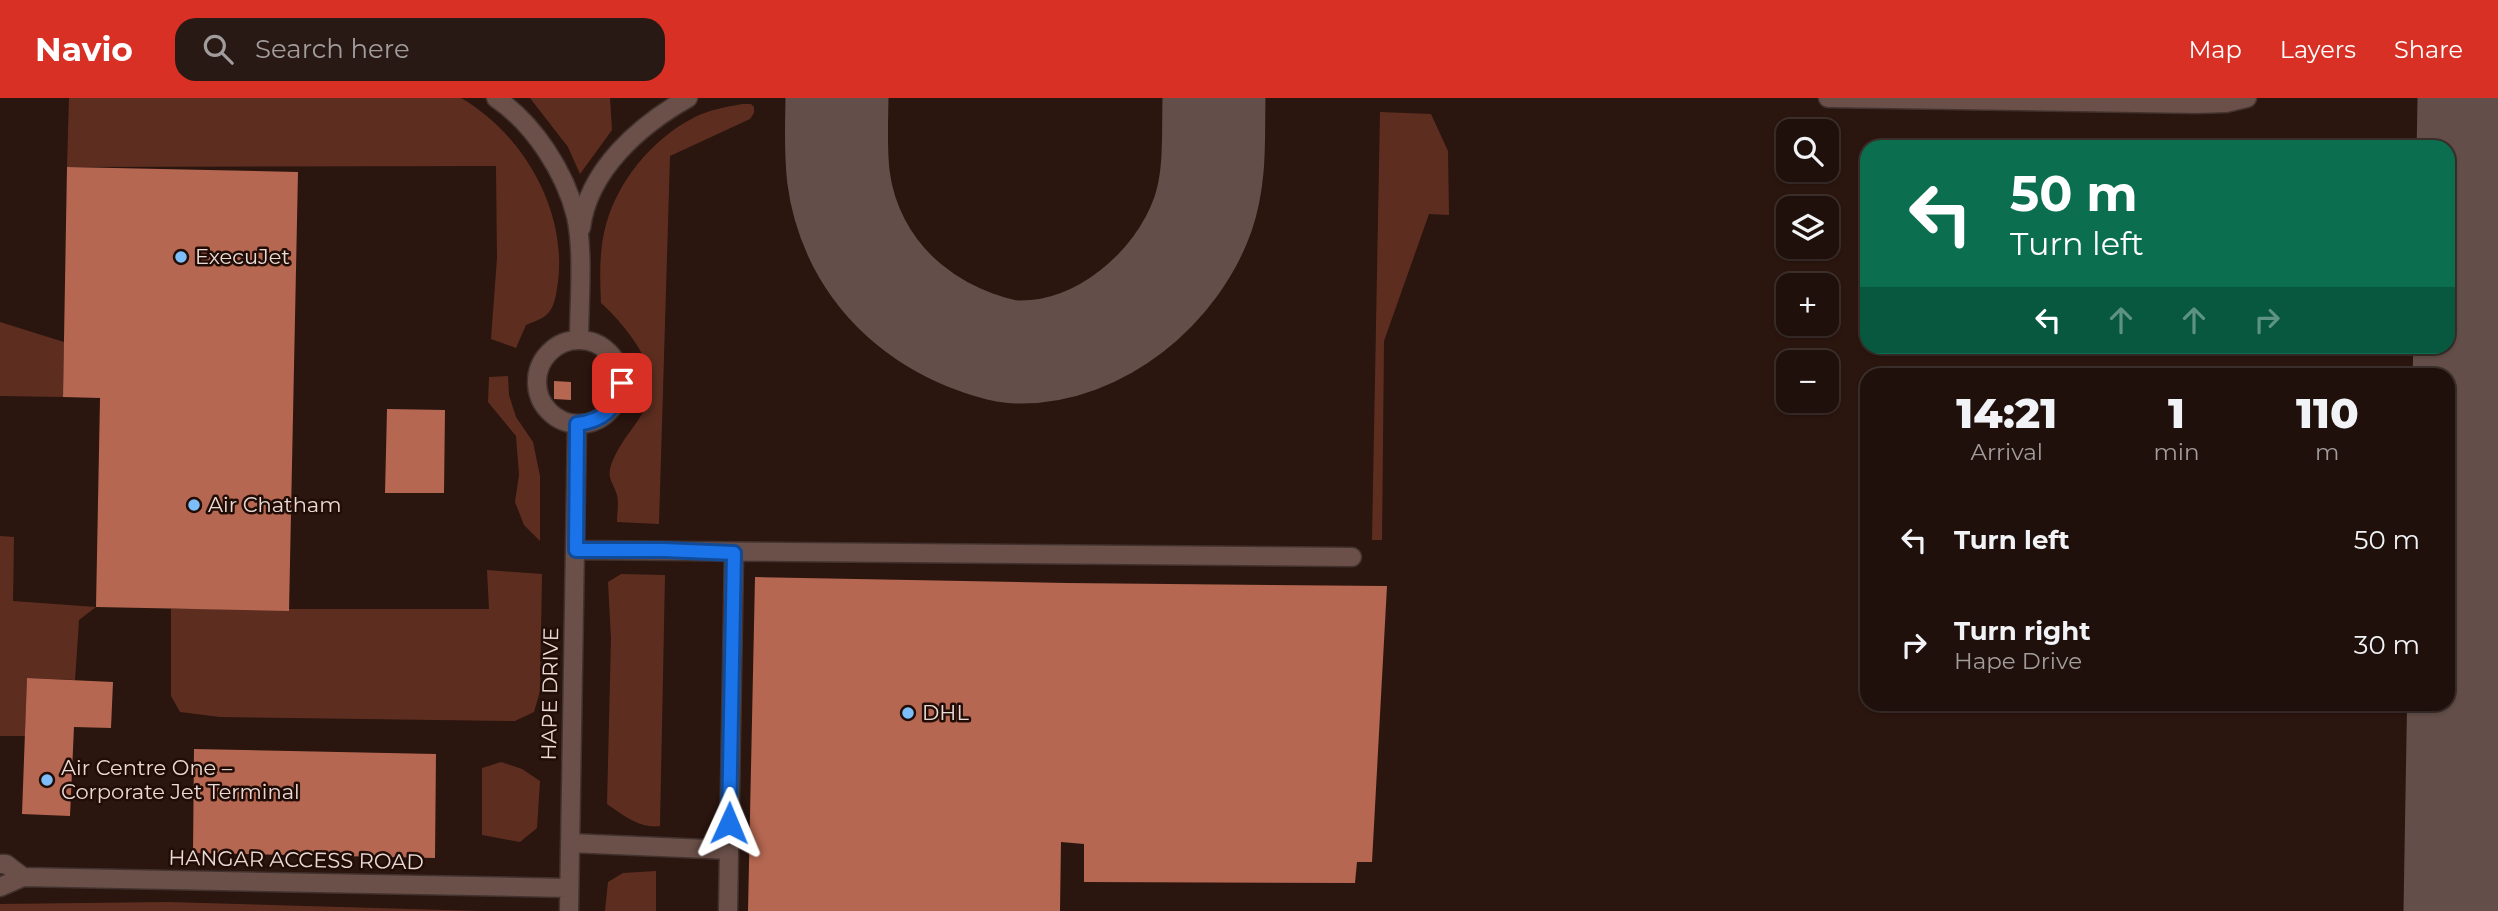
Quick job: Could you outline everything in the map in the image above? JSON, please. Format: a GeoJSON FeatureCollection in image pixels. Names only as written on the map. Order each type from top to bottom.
{"type":"FeatureCollection","features":[{"type":"Feature","properties":{"kind":"street"},"geometry":{"type":"LineString","coordinates":[[496,98],[522,119],[556,168],[576,218],[579,244],[579,340]]}},
{"type":"Feature","properties":{"kind":"street"},"geometry":{"type":"LineString","coordinates":[[579,244],[586,202],[595,184],[631,140],[655,117],[688,98]]}},
{"type":"Feature","properties":{"kind":"street"},"geometry":{"type":"LineString","coordinates":[[1828,98],[2197,104],[2226,103],[2247,98]]}},
{"type":"Feature","properties":{"kind":"street"},"geometry":{"type":"LineString","coordinates":[[592,341],[614,357],[622,383],[619,396],[603,417],[577,424],[553,415],[544,405],[537,381],[545,357],[554,348],[566,342],[592,341]]}},
{"type":"Feature","properties":{"kind":"street","name":"HAPE DRIVE"},"geometry":{"type":"LineString","coordinates":[[569,911],[577,424]]}},
{"type":"Feature","properties":{"kind":"street"},"geometry":{"type":"LineString","coordinates":[[576,550],[1352,557]]}},
{"type":"Feature","properties":{"kind":"street"},"geometry":{"type":"LineString","coordinates":[[728,911],[734,553]]}},
{"type":"Feature","properties":{"kind":"street"},"geometry":{"type":"LineString","coordinates":[[570,843],[729,850]]}},
{"type":"Feature","properties":{"kind":"street","name":"HANGAR ACCESS ROAD"},"geometry":{"type":"LineString","coordinates":[[0,864],[6,864],[23,877]]}},
{"type":"Feature","properties":{"kind":"street","name":"HANGAR ACCESS ROAD"},"geometry":{"type":"LineString","coordinates":[[0,887],[23,877],[569,888]]}},
{"type":"Feature","properties":{"kind":"shaded area"},"geometry":{"type":"Polygon","coordinates":[[[69,98],[461,98],[504,132],[536,176],[548,202],[559,255],[558,282],[553,305],[545,316],[526,325],[516,348],[491,339],[497,258],[496,166],[67,167],[69,98]]]}},
{"type":"Feature","properties":{"kind":"shaded area"},"geometry":{"type":"Polygon","coordinates":[[[530,98],[610,98],[612,130],[580,174],[568,147],[530,98]]]}},
{"type":"Feature","properties":{"kind":"shaded area"},"geometry":{"type":"Polygon","coordinates":[[[751,104],[754,107],[750,119],[670,156],[659,524],[617,522],[618,498],[610,475],[611,466],[620,446],[647,405],[651,391],[646,363],[639,349],[621,323],[601,303],[601,251],[609,215],[616,198],[637,165],[664,138],[700,115],[751,104]]]}},
{"type":"Feature","properties":{"kind":"shaded area"},"geometry":{"type":"Polygon","coordinates":[[[1380,112],[1431,114],[1448,151],[1449,215],[1429,214],[1384,341],[1382,540],[1372,540],[1380,112]]]}},
{"type":"Feature","properties":{"kind":"shaded area"},"geometry":{"type":"Polygon","coordinates":[[[0,322],[64,342],[63,397],[0,396],[0,322]]]}},
{"type":"Feature","properties":{"kind":"shaded area"},"geometry":{"type":"Polygon","coordinates":[[[508,376],[509,395],[516,417],[533,442],[540,476],[540,541],[524,525],[515,502],[519,475],[516,436],[488,402],[489,377],[508,376]]]}},
{"type":"Feature","properties":{"kind":"shaded area"},"geometry":{"type":"Polygon","coordinates":[[[0,536],[14,537],[13,601],[96,607],[79,620],[75,680],[27,678],[25,736],[0,736],[0,536]]]}},
{"type":"Feature","properties":{"kind":"shaded area"},"geometry":{"type":"Polygon","coordinates":[[[487,570],[542,574],[540,691],[534,712],[515,721],[220,717],[180,712],[171,696],[171,609],[489,609],[487,570]]]}},
{"type":"Feature","properties":{"kind":"shaded area"},"geometry":{"type":"Polygon","coordinates":[[[621,574],[665,575],[660,826],[639,823],[607,804],[611,639],[608,582],[621,574]]]}},
{"type":"Feature","properties":{"kind":"shaded area"},"geometry":{"type":"Polygon","coordinates":[[[501,762],[522,769],[540,781],[537,828],[520,842],[482,835],[482,768],[501,762]]]}},
{"type":"Feature","properties":{"kind":"shaded area"},"geometry":{"type":"Polygon","coordinates":[[[656,871],[656,911],[605,911],[608,882],[623,873],[656,871]]]}},
{"type":"Feature","properties":{"kind":"shaded area"},"geometry":{"type":"Polygon","coordinates":[[[168,902],[481,911],[0,911],[0,904],[168,902]]]}},
{"type":"Feature","properties":{"kind":"building"},"geometry":{"type":"Polygon","coordinates":[[[67,167],[298,172],[289,611],[96,607],[100,398],[63,397],[67,167]]]}},
{"type":"Feature","properties":{"kind":"building"},"geometry":{"type":"Polygon","coordinates":[[[554,381],[571,382],[571,400],[554,399],[554,381]]]}},
{"type":"Feature","properties":{"kind":"building"},"geometry":{"type":"Polygon","coordinates":[[[387,409],[445,410],[444,493],[385,493],[387,409]]]}},
{"type":"Feature","properties":{"kind":"building"},"geometry":{"type":"Polygon","coordinates":[[[755,577],[1387,586],[1372,862],[1357,862],[1355,883],[1084,882],[1084,844],[1061,842],[1060,911],[748,911],[755,577]]]}},
{"type":"Feature","properties":{"kind":"building","name":"Air Centre One – Corporate Jet Terminal"},"geometry":{"type":"Polygon","coordinates":[[[27,678],[113,682],[111,728],[74,727],[70,816],[22,814],[27,678]]]}},
{"type":"Feature","properties":{"kind":"building"},"geometry":{"type":"Polygon","coordinates":[[[194,749],[436,754],[435,858],[193,853],[194,749]]]}},
{"type":"Feature","properties":{"kind":"taxiway"},"geometry":{"type":"LineString","coordinates":[[837,98],[840,189],[844,207],[869,260],[894,291],[941,327],[978,343],[1019,352],[1049,349],[1078,341],[1106,328],[1132,311],[1175,267],[1191,241],[1207,200],[1213,156],[1214,98]]}},
{"type":"Feature","properties":{"kind":"taxiway"},"geometry":{"type":"LineString","coordinates":[[2455,911],[2469,98]]}},
{"type":"Feature","properties":{"kind":"place","name":"ExecuJet"},"geometry":{"type":"Point","coordinates":[181,257]}},
{"type":"Feature","properties":{"kind":"place","name":"Air Chatham"},"geometry":{"type":"Point","coordinates":[194,505]}},
{"type":"Feature","properties":{"kind":"place","name":"DHL"},"geometry":{"type":"Point","coordinates":[908,713]}},
{"type":"Feature","properties":{"kind":"place","name":"Air Centre One – Corporate Jet Terminal"},"geometry":{"type":"Point","coordinates":[47,780]}},
{"type":"Feature","properties":{"kind":"route"},"geometry":{"type":"LineString","coordinates":[[622,383],[619,396],[603,417],[577,424],[576,550],[734,553],[729,823]]}}]}
